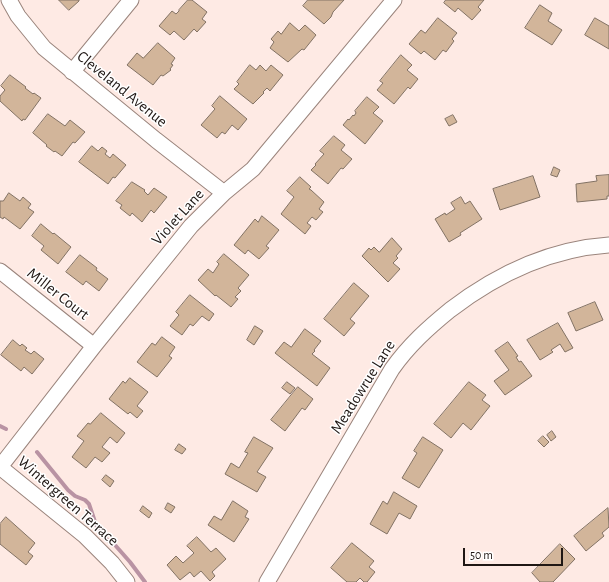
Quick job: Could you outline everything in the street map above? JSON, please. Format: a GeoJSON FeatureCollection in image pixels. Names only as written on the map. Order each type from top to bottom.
{"type":"FeatureCollection","features":[{"type":"Feature","properties":{"kind":"street","name":"Cleveland Avenue"},"geometry":{"type":"LineString","coordinates":[[9,0],[18,16],[44,48],[224,193]]}},
{"type":"Feature","properties":{"kind":"street"},"geometry":{"type":"LineString","coordinates":[[72,72],[131,0]]}},
{"type":"Feature","properties":{"kind":"street","name":"Violet Lane"},"geometry":{"type":"LineString","coordinates":[[0,467],[94,346],[191,226],[266,154],[394,0]]}},
{"type":"Feature","properties":{"kind":"street","name":"Meadowrue Lane"},"geometry":{"type":"LineString","coordinates":[[266,582],[392,369],[418,337],[466,297],[502,275],[541,259],[561,253],[582,248],[609,245]]}},
{"type":"Feature","properties":{"kind":"street","name":"Miller Court"},"geometry":{"type":"LineString","coordinates":[[0,271],[94,346]]}},
{"type":"Feature","properties":{"kind":"street","name":"Wintergreen Terrace"},"geometry":{"type":"LineString","coordinates":[[0,467],[85,536],[112,563],[127,582]]}},
{"type":"Feature","properties":{"kind":"building"},"geometry":{"type":"Polygon","coordinates":[[[59,0],[79,0],[79,1],[69,10],[59,0]]]}},
{"type":"Feature","properties":{"kind":"building"},"geometry":{"type":"Polygon","coordinates":[[[188,0],[192,0],[207,12],[202,19],[206,22],[197,32],[194,29],[184,40],[174,31],[170,35],[159,26],[172,11],[176,14],[188,0]]]}},
{"type":"Feature","properties":{"kind":"building"},"geometry":{"type":"Polygon","coordinates":[[[308,0],[344,0],[324,24],[303,6],[308,0]]]}},
{"type":"Feature","properties":{"kind":"building"},"geometry":{"type":"Polygon","coordinates":[[[446,0],[484,0],[478,7],[481,10],[472,20],[458,8],[455,12],[444,3],[446,0]]]}},
{"type":"Feature","properties":{"kind":"building"},"geometry":{"type":"Polygon","coordinates":[[[540,5],[552,13],[548,21],[562,30],[552,45],[525,28],[540,5]]]}},
{"type":"Feature","properties":{"kind":"building"},"geometry":{"type":"Polygon","coordinates":[[[438,18],[457,33],[452,39],[454,41],[446,52],[443,50],[435,60],[424,51],[421,54],[409,44],[421,30],[425,33],[438,18]]]}},
{"type":"Feature","properties":{"kind":"building"},"geometry":{"type":"Polygon","coordinates":[[[595,18],[609,26],[609,49],[585,35],[595,18]]]}},
{"type":"Feature","properties":{"kind":"building"},"geometry":{"type":"Polygon","coordinates":[[[290,23],[299,31],[305,25],[316,35],[304,50],[302,49],[288,62],[270,48],[274,42],[271,39],[278,31],[281,34],[290,23]]]}},
{"type":"Feature","properties":{"kind":"building"},"geometry":{"type":"Polygon","coordinates":[[[158,43],[175,58],[171,64],[173,65],[170,69],[171,70],[163,76],[161,75],[153,85],[127,65],[137,53],[143,58],[158,43]]]}},
{"type":"Feature","properties":{"kind":"building"},"geometry":{"type":"Polygon","coordinates":[[[401,55],[412,65],[407,70],[418,79],[410,89],[408,87],[394,104],[377,90],[383,83],[380,81],[401,55]]]}},
{"type":"Feature","properties":{"kind":"building"},"geometry":{"type":"Polygon","coordinates":[[[250,65],[256,70],[260,65],[266,71],[271,65],[283,75],[270,91],[267,88],[253,104],[234,89],[239,84],[237,82],[250,65]]]}},
{"type":"Feature","properties":{"kind":"building"},"geometry":{"type":"Polygon","coordinates":[[[10,75],[33,94],[34,93],[41,98],[25,120],[23,119],[22,121],[0,101],[0,96],[5,90],[1,86],[10,75]]]}},
{"type":"Feature","properties":{"kind":"building"},"geometry":{"type":"Polygon","coordinates":[[[220,96],[247,119],[238,130],[232,125],[225,134],[222,132],[217,138],[201,125],[215,109],[212,106],[220,96]]]}},
{"type":"Feature","properties":{"kind":"building"},"geometry":{"type":"Polygon","coordinates":[[[367,97],[379,107],[373,113],[383,121],[365,144],[343,125],[348,119],[349,120],[353,115],[354,116],[356,113],[355,111],[367,97]]]}},
{"type":"Feature","properties":{"kind":"building"},"geometry":{"type":"Polygon","coordinates":[[[48,114],[65,126],[70,120],[85,132],[75,143],[73,142],[62,156],[46,146],[47,145],[33,133],[48,114]]]}},
{"type":"Feature","properties":{"kind":"building"},"geometry":{"type":"Polygon","coordinates":[[[453,115],[457,122],[449,126],[445,119],[453,115]]]}},
{"type":"Feature","properties":{"kind":"building"},"geometry":{"type":"Polygon","coordinates":[[[334,136],[345,145],[341,150],[352,159],[343,169],[341,168],[328,184],[311,170],[324,154],[320,151],[334,136]]]}},
{"type":"Feature","properties":{"kind":"building"},"geometry":{"type":"Polygon","coordinates":[[[92,146],[98,151],[102,147],[107,151],[105,154],[110,158],[113,154],[126,165],[108,184],[79,162],[92,146]]]}},
{"type":"Feature","properties":{"kind":"building"},"geometry":{"type":"Polygon","coordinates":[[[554,167],[560,170],[557,177],[551,175],[554,167]]]}},
{"type":"Feature","properties":{"kind":"building"},"geometry":{"type":"Polygon","coordinates":[[[609,175],[609,196],[607,196],[607,199],[577,202],[576,184],[597,181],[596,176],[609,175]]]}},
{"type":"Feature","properties":{"kind":"building"},"geometry":{"type":"Polygon","coordinates":[[[533,176],[540,197],[500,210],[493,189],[533,176]]]}},
{"type":"Feature","properties":{"kind":"building"},"geometry":{"type":"Polygon","coordinates":[[[300,177],[311,187],[309,189],[324,202],[319,209],[323,212],[316,220],[312,217],[307,223],[311,226],[305,234],[281,214],[294,197],[287,191],[300,177]]]}},
{"type":"Feature","properties":{"kind":"building"},"geometry":{"type":"Polygon","coordinates":[[[132,182],[145,190],[144,191],[148,195],[154,188],[167,197],[154,213],[151,210],[142,222],[132,213],[130,216],[120,208],[122,205],[116,201],[132,182]]]}},
{"type":"Feature","properties":{"kind":"building"},"geometry":{"type":"Polygon","coordinates":[[[9,193],[20,201],[23,197],[31,204],[28,208],[34,212],[20,229],[4,217],[3,219],[0,217],[0,201],[3,201],[9,193]]]}},
{"type":"Feature","properties":{"kind":"building"},"geometry":{"type":"Polygon","coordinates":[[[461,197],[465,204],[470,201],[482,219],[449,242],[435,219],[445,213],[446,215],[455,209],[451,203],[461,197]]]}},
{"type":"Feature","properties":{"kind":"building"},"geometry":{"type":"Polygon","coordinates":[[[262,216],[279,230],[266,246],[269,248],[259,259],[248,250],[245,254],[234,245],[255,219],[258,222],[262,216]]]}},
{"type":"Feature","properties":{"kind":"building"},"geometry":{"type":"Polygon","coordinates":[[[41,224],[71,247],[58,264],[41,250],[44,246],[32,236],[41,224]]]}},
{"type":"Feature","properties":{"kind":"building"},"geometry":{"type":"Polygon","coordinates":[[[392,238],[402,249],[396,256],[398,258],[393,263],[400,269],[388,282],[362,256],[369,248],[371,250],[374,247],[379,252],[392,238]]]}},
{"type":"Feature","properties":{"kind":"building"},"geometry":{"type":"Polygon","coordinates":[[[224,254],[249,275],[238,288],[241,291],[235,297],[238,299],[231,307],[216,295],[215,296],[198,280],[208,269],[213,273],[219,264],[217,262],[224,254]]]}},
{"type":"Feature","properties":{"kind":"building"},"geometry":{"type":"Polygon","coordinates":[[[80,255],[108,279],[99,291],[86,281],[83,285],[66,272],[80,255]]]}},
{"type":"Feature","properties":{"kind":"building"},"geometry":{"type":"Polygon","coordinates":[[[354,283],[369,296],[350,319],[355,323],[344,336],[324,319],[354,283]]]}},
{"type":"Feature","properties":{"kind":"building"},"geometry":{"type":"Polygon","coordinates":[[[190,295],[214,314],[209,321],[202,316],[193,326],[190,324],[182,335],[170,326],[179,315],[176,312],[190,295]]]}},
{"type":"Feature","properties":{"kind":"building"},"geometry":{"type":"Polygon","coordinates":[[[595,302],[603,320],[576,331],[568,313],[595,302]]]}},
{"type":"Feature","properties":{"kind":"building"},"geometry":{"type":"Polygon","coordinates":[[[558,323],[573,348],[565,352],[560,344],[551,350],[553,352],[540,360],[527,340],[558,323]]]}},
{"type":"Feature","properties":{"kind":"building"},"geometry":{"type":"Polygon","coordinates":[[[255,326],[263,331],[254,345],[247,340],[255,326]]]}},
{"type":"Feature","properties":{"kind":"building"},"geometry":{"type":"Polygon","coordinates":[[[305,329],[321,341],[312,354],[330,368],[317,386],[275,353],[284,342],[291,347],[305,329]]]}},
{"type":"Feature","properties":{"kind":"building"},"geometry":{"type":"Polygon","coordinates":[[[162,337],[175,347],[169,356],[172,358],[157,377],[137,362],[152,343],[155,345],[162,337]]]}},
{"type":"Feature","properties":{"kind":"building"},"geometry":{"type":"Polygon","coordinates":[[[13,340],[20,346],[22,344],[27,348],[25,350],[31,354],[34,351],[44,359],[32,374],[24,367],[21,371],[1,355],[13,340]]]}},
{"type":"Feature","properties":{"kind":"building"},"geometry":{"type":"Polygon","coordinates":[[[508,342],[518,356],[516,357],[519,362],[521,361],[532,376],[505,395],[494,381],[509,370],[495,351],[508,342]]]}},
{"type":"Feature","properties":{"kind":"building"},"geometry":{"type":"Polygon","coordinates":[[[130,378],[148,392],[137,406],[143,411],[137,418],[130,412],[128,414],[109,399],[123,381],[125,383],[130,378]]]}},
{"type":"Feature","properties":{"kind":"building"},"geometry":{"type":"Polygon","coordinates":[[[287,382],[295,388],[290,394],[282,388],[287,382]]]}},
{"type":"Feature","properties":{"kind":"building"},"geometry":{"type":"Polygon","coordinates":[[[469,382],[486,395],[482,400],[490,406],[471,430],[463,423],[451,438],[434,424],[469,382]]]}},
{"type":"Feature","properties":{"kind":"building"},"geometry":{"type":"Polygon","coordinates":[[[298,387],[313,399],[305,410],[302,408],[285,431],[271,420],[298,387]]]}},
{"type":"Feature","properties":{"kind":"building"},"geometry":{"type":"Polygon","coordinates":[[[101,413],[125,433],[117,443],[110,437],[102,447],[110,453],[102,462],[95,457],[86,468],[72,457],[84,441],[77,436],[88,423],[90,424],[101,413]]]}},
{"type":"Feature","properties":{"kind":"building"},"geometry":{"type":"Polygon","coordinates":[[[552,431],[556,437],[551,441],[547,435],[552,431]]]}},
{"type":"Feature","properties":{"kind":"building"},"geometry":{"type":"Polygon","coordinates":[[[543,436],[549,442],[544,447],[538,441],[543,436]]]}},
{"type":"Feature","properties":{"kind":"building"},"geometry":{"type":"Polygon","coordinates":[[[254,437],[273,448],[257,472],[266,477],[257,492],[225,474],[231,463],[239,468],[248,453],[245,452],[254,437]]]}},
{"type":"Feature","properties":{"kind":"building"},"geometry":{"type":"Polygon","coordinates":[[[423,437],[443,450],[419,488],[402,478],[417,453],[414,451],[423,437]]]}},
{"type":"Feature","properties":{"kind":"building"},"geometry":{"type":"Polygon","coordinates":[[[179,444],[186,449],[182,454],[175,450],[179,444]]]}},
{"type":"Feature","properties":{"kind":"building"},"geometry":{"type":"Polygon","coordinates":[[[106,475],[114,481],[110,487],[102,480],[106,475]]]}},
{"type":"Feature","properties":{"kind":"building"},"geometry":{"type":"Polygon","coordinates":[[[394,492],[417,506],[410,519],[399,513],[387,534],[370,524],[383,501],[387,504],[394,492]]]}},
{"type":"Feature","properties":{"kind":"building"},"geometry":{"type":"Polygon","coordinates":[[[233,501],[248,511],[245,517],[249,519],[234,542],[208,525],[214,516],[221,520],[233,501]]]}},
{"type":"Feature","properties":{"kind":"building"},"geometry":{"type":"Polygon","coordinates":[[[168,503],[175,507],[171,513],[165,509],[168,503]]]}},
{"type":"Feature","properties":{"kind":"building"},"geometry":{"type":"Polygon","coordinates":[[[143,506],[152,513],[149,518],[140,511],[143,506]]]}},
{"type":"Feature","properties":{"kind":"building"},"geometry":{"type":"Polygon","coordinates":[[[608,508],[609,527],[602,533],[604,536],[586,551],[574,536],[608,508]]]}},
{"type":"Feature","properties":{"kind":"building"},"geometry":{"type":"Polygon","coordinates":[[[6,517],[35,543],[28,552],[33,556],[26,565],[0,544],[0,524],[6,517]]]}},
{"type":"Feature","properties":{"kind":"building"},"geometry":{"type":"Polygon","coordinates":[[[197,537],[211,552],[216,548],[226,559],[212,572],[215,576],[210,581],[201,571],[194,577],[190,572],[180,580],[167,565],[176,556],[183,563],[194,553],[187,546],[197,537]]]}},
{"type":"Feature","properties":{"kind":"building"},"geometry":{"type":"Polygon","coordinates":[[[352,543],[374,561],[369,567],[375,572],[367,582],[364,582],[360,578],[356,582],[347,582],[331,568],[352,543]]]}},
{"type":"Feature","properties":{"kind":"building"},"geometry":{"type":"Polygon","coordinates":[[[560,544],[575,559],[553,582],[540,582],[532,573],[560,544]]]}},
{"type":"Feature","properties":{"kind":"waterway"},"geometry":{"type":"LineString","coordinates":[[0,426],[6,429]]}},
{"type":"Feature","properties":{"kind":"waterway"},"geometry":{"type":"LineString","coordinates":[[37,452],[68,490],[89,504],[96,525],[101,533],[106,539],[115,545],[145,582]]}}]}
